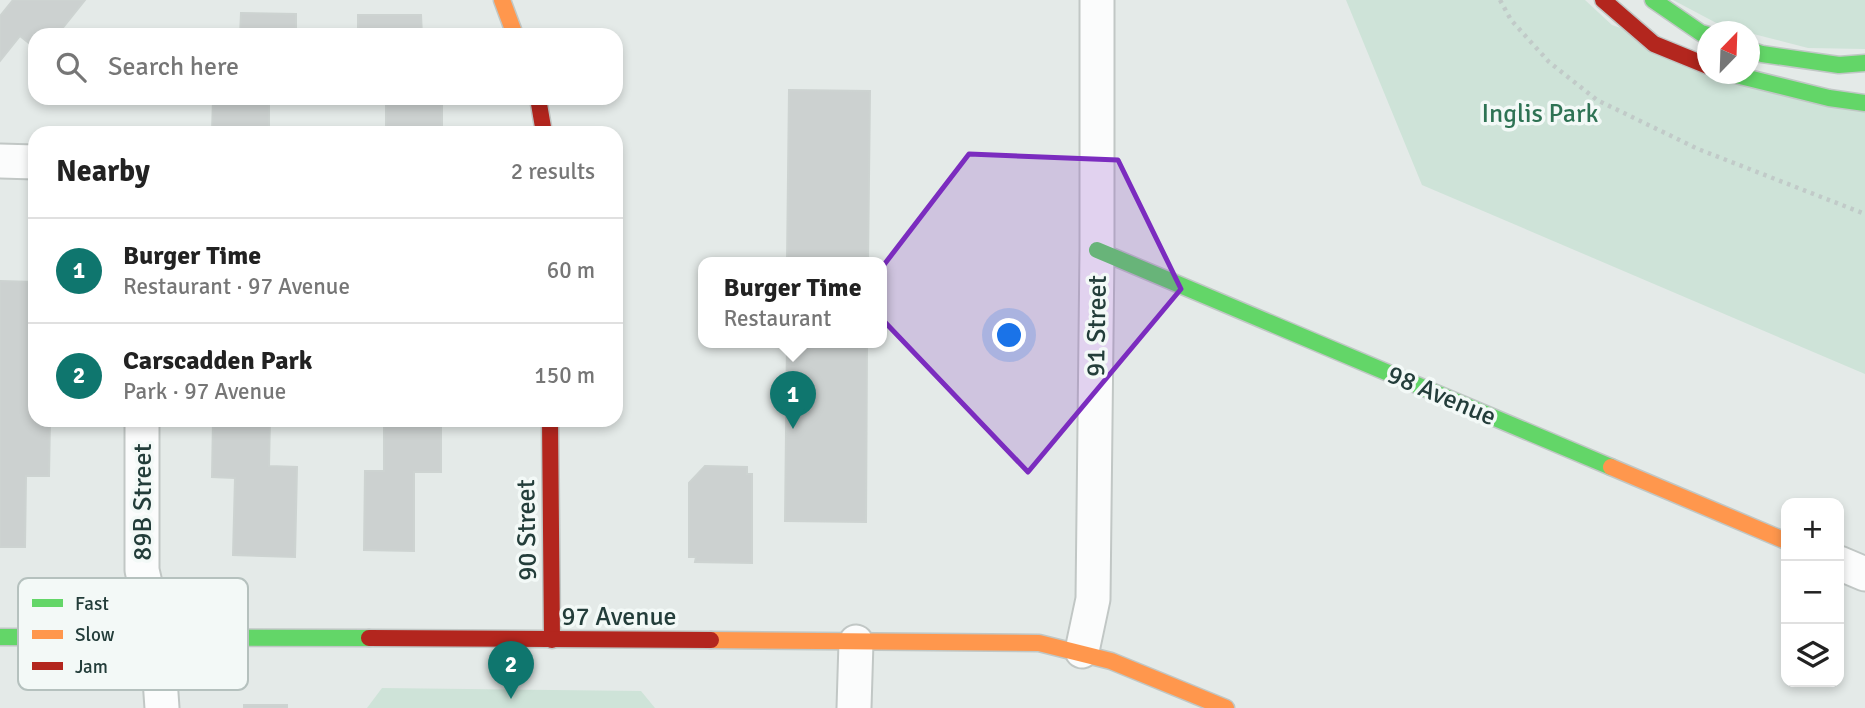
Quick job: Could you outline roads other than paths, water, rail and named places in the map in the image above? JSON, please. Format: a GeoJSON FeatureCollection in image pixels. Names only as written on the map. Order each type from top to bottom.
{"type":"FeatureCollection","features":[{"type":"Feature","properties":{"kind":"street"},"geometry":{"type":"LineString","coordinates":[[502,0],[512,28]]}},
{"type":"Feature","properties":{"kind":"street","name":"91 Street"},"geometry":{"type":"LineString","coordinates":[[1082,651],[1093,599],[1097,0]]}},
{"type":"Feature","properties":{"kind":"street"},"geometry":{"type":"LineString","coordinates":[[1603,0],[1654,44],[1697,62]]}},
{"type":"Feature","properties":{"kind":"street"},"geometry":{"type":"LineString","coordinates":[[1653,0],[1697,30]]}},
{"type":"Feature","properties":{"kind":"street"},"geometry":{"type":"LineString","coordinates":[[1760,53],[1839,65],[1865,63]]}},
{"type":"Feature","properties":{"kind":"street"},"geometry":{"type":"LineString","coordinates":[[1760,81],[1829,98],[1865,103]]}},
{"type":"Feature","properties":{"kind":"street"},"geometry":{"type":"LineString","coordinates":[[539,105],[543,126]]}},
{"type":"Feature","properties":{"kind":"street"},"geometry":{"type":"LineString","coordinates":[[0,161],[28,162]]}},
{"type":"Feature","properties":{"kind":"street","name":"98 Avenue"},"geometry":{"type":"LineString","coordinates":[[1097,250],[1781,539]]}},
{"type":"Feature","properties":{"kind":"street","name":"89B Street"},"geometry":{"type":"LineString","coordinates":[[142,427],[144,578]]}},
{"type":"Feature","properties":{"kind":"street","name":"90 Street"},"geometry":{"type":"LineString","coordinates":[[550,427],[552,640]]}},
{"type":"Feature","properties":{"kind":"street"},"geometry":{"type":"LineString","coordinates":[[1844,565],[1865,574]]}},
{"type":"Feature","properties":{"kind":"street","name":"97 Avenue"},"geometry":{"type":"LineString","coordinates":[[0,637],[18,637]]}},
{"type":"Feature","properties":{"kind":"street","name":"97 Avenue"},"geometry":{"type":"LineString","coordinates":[[248,637],[1039,643],[1082,651],[1132,668],[1226,708]]}},
{"type":"Feature","properties":{"kind":"street"},"geometry":{"type":"LineString","coordinates":[[854,708],[856,642]]}},
{"type":"Feature","properties":{"kind":"street","name":"89B Street"},"geometry":{"type":"LineString","coordinates":[[161,690],[162,708]]}},
{"type":"Feature","properties":{"kind":"place","name":"Burger Time"},"geometry":{"type":"Point","coordinates":[793,429]}},
{"type":"Feature","properties":{"kind":"place","name":"Carscadden Park"},"geometry":{"type":"Point","coordinates":[511,699]}},
{"type":"Feature","properties":{"kind":"park label","name":"Inglis Park"},"geometry":{"type":"Point","coordinates":[1540,113]}}]}
